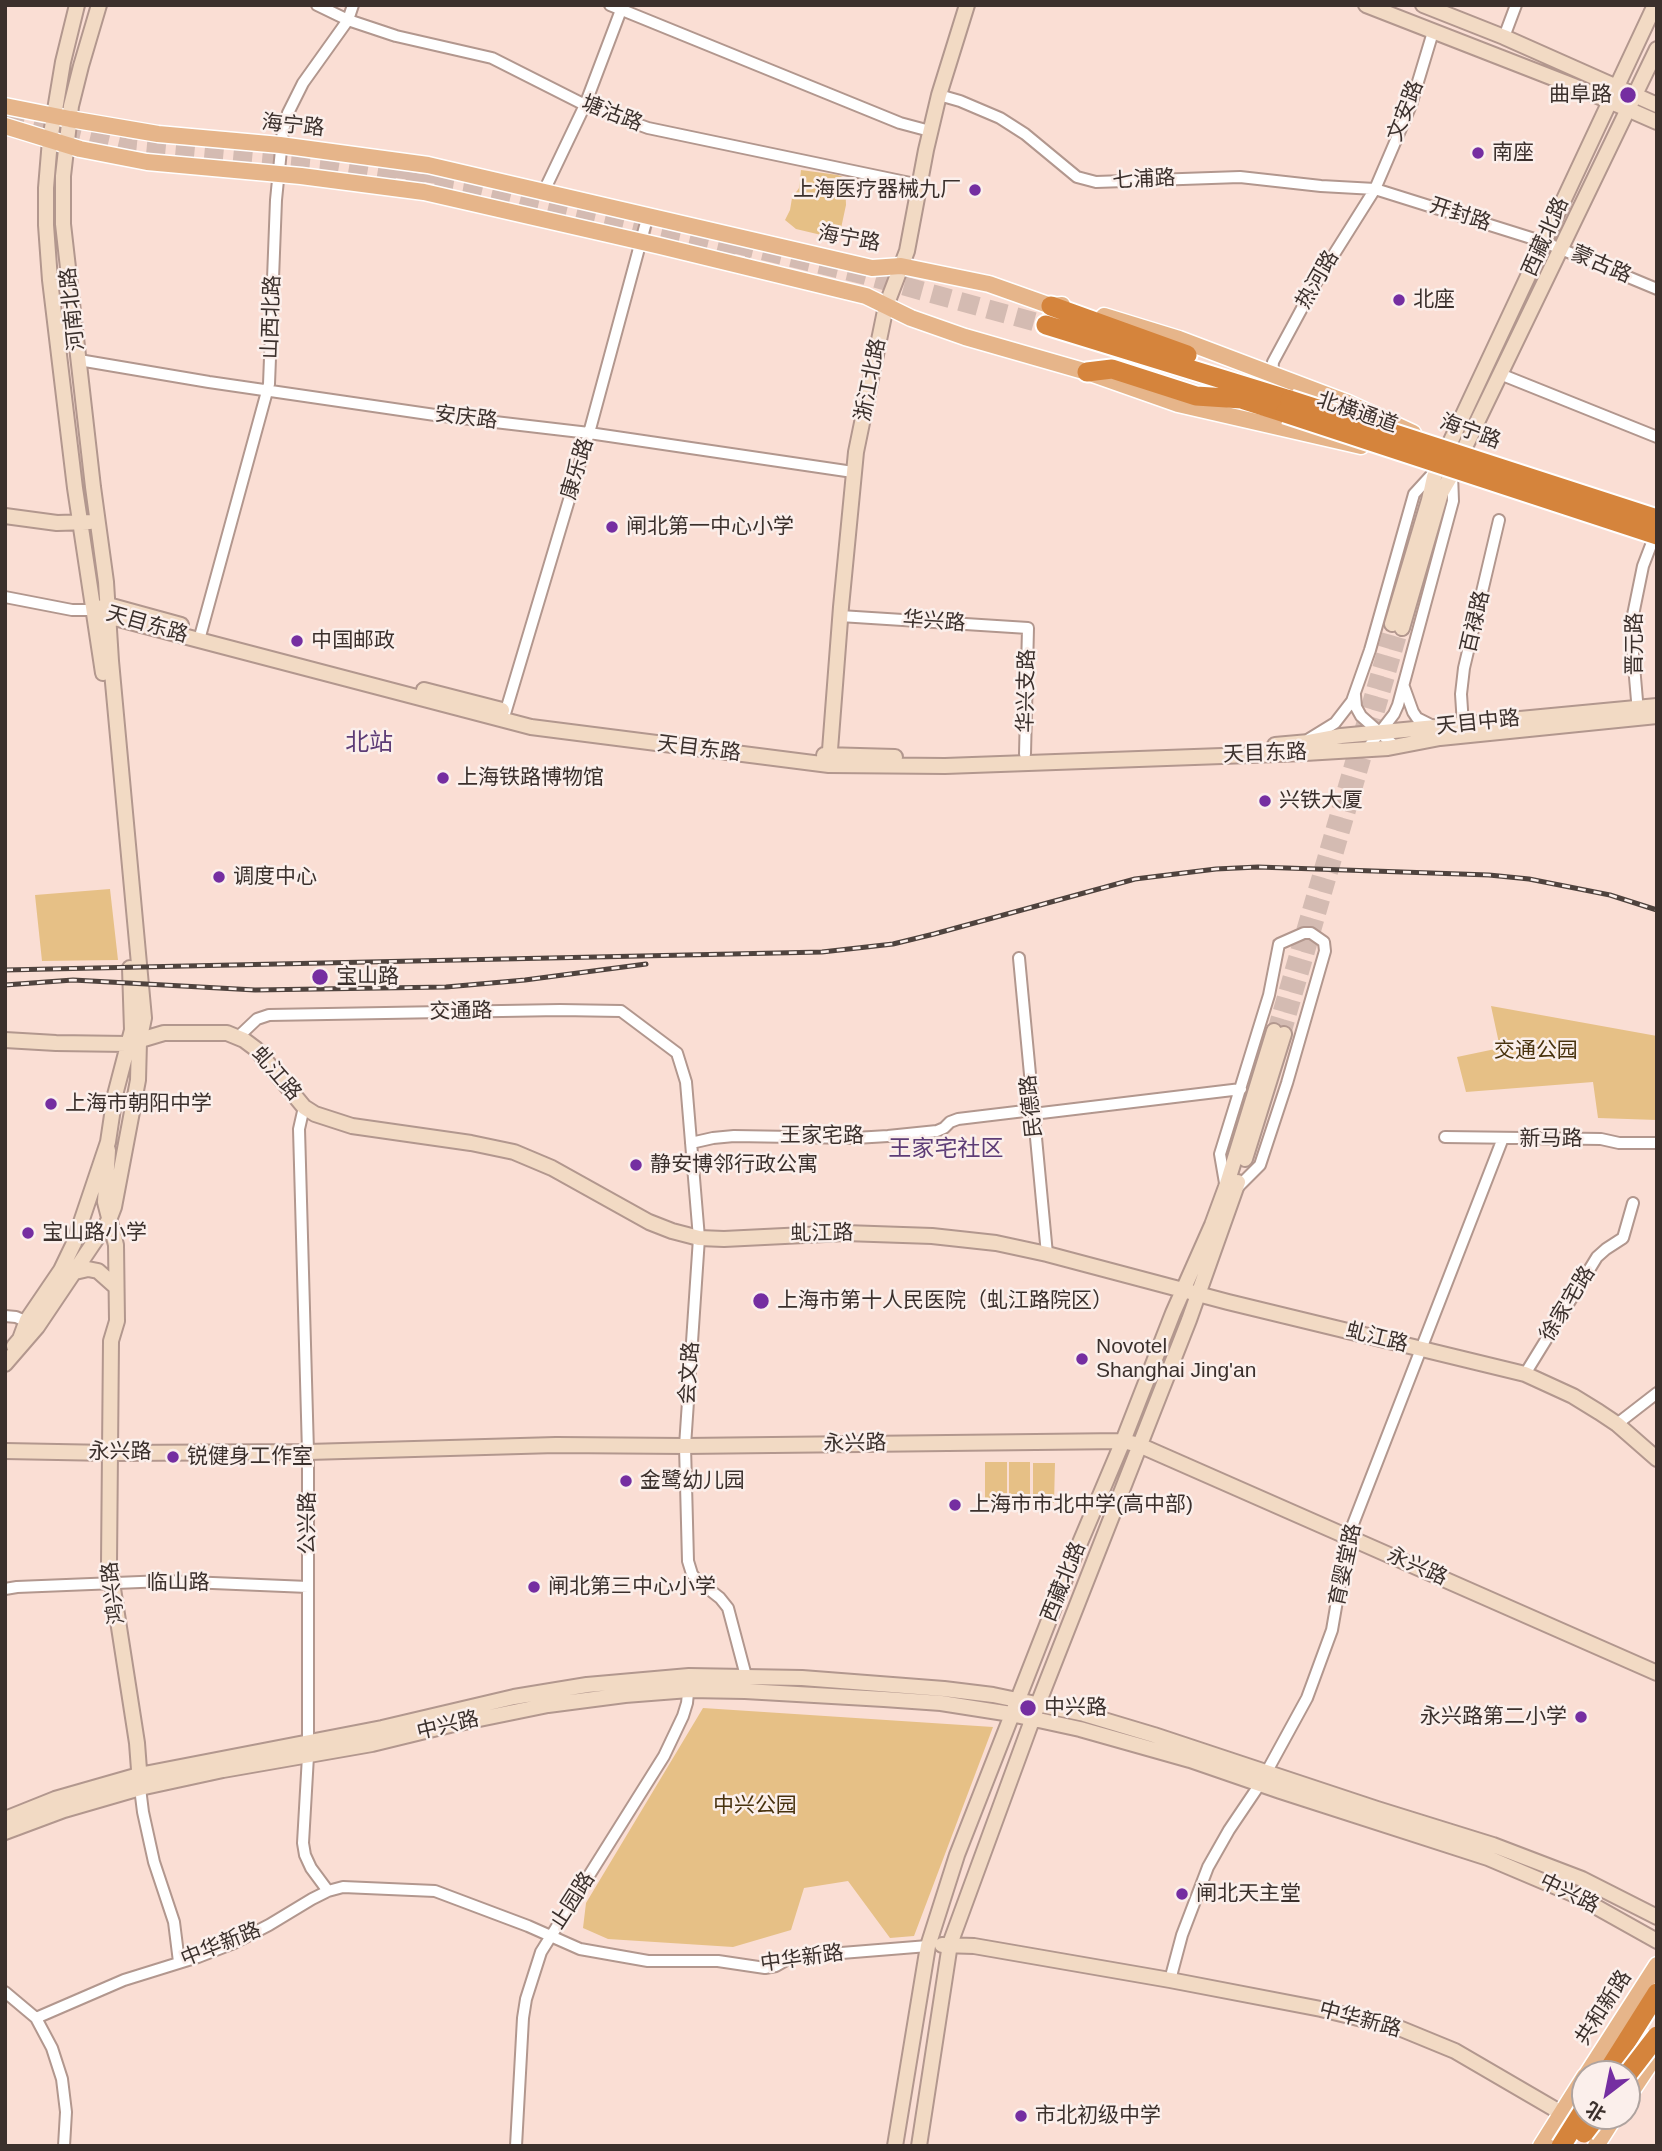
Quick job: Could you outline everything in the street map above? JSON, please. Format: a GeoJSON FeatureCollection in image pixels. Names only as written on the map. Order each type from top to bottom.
{"type":"FeatureCollection","features":[{"type":"Feature","properties":{"kind":"highway","name":"北横通道"},"geometry":{"type":"LineString","coordinates":[[1046,322],[1207,364],[1222,379],[1287,407],[1656,537]]}},
{"type":"Feature","properties":{"kind":"highway","name":"北横通道"},"geometry":{"type":"LineString","coordinates":[[1046,322],[1242,399],[1287,407],[1657,517]]}},
{"type":"Feature","properties":{"kind":"highway"},"geometry":{"type":"LineString","coordinates":[[1087,372],[1112,369],[1196,396],[1242,399]]}},
{"type":"Feature","properties":{"kind":"highway"},"geometry":{"type":"LineString","coordinates":[[1615,2060],[1657,1993]]}},
{"type":"Feature","properties":{"kind":"highway"},"geometry":{"type":"LineString","coordinates":[[1635,2060],[1657,2022]]}},
{"type":"Feature","properties":{"kind":"highway"},"geometry":{"type":"LineString","coordinates":[[1638,2060],[1657,2034]]}},
{"type":"Feature","properties":{"kind":"highway"},"geometry":{"type":"LineString","coordinates":[[1561,2146],[1571,2130]]}},
{"type":"Feature","properties":{"kind":"main road","name":"河南北路"},"geometry":{"type":"LineString","coordinates":[[77,5],[63,61],[62,118],[68,146],[63,176],[63,224],[98,522],[103,611]]}},
{"type":"Feature","properties":{"kind":"main road","name":"河南北路"},"geometry":{"type":"LineString","coordinates":[[99,5],[62,118],[50,140],[46,188],[48,253],[73,474],[80,523],[103,611]]}},
{"type":"Feature","properties":{"kind":"main road","name":"浙江北路"},"geometry":{"type":"LineString","coordinates":[[830,760],[853,472],[886,306],[907,251],[930,131],[967,5]]}},
{"type":"Feature","properties":{"kind":"main road"},"geometry":{"type":"LineString","coordinates":[[1366,5],[1584,90],[1657,122]]}},
{"type":"Feature","properties":{"kind":"main road"},"geometry":{"type":"LineString","coordinates":[[1423,5],[1504,37],[1657,105]]}},
{"type":"Feature","properties":{"kind":"main road","name":"西藏北路"},"geometry":{"type":"LineString","coordinates":[[1397,626],[1445,471],[1447,446],[1656,5]]}},
{"type":"Feature","properties":{"kind":"main road","name":"西藏北路"},"geometry":{"type":"LineString","coordinates":[[1445,471],[1463,452],[1657,49]]}},
{"type":"Feature","properties":{"kind":"main road","name":"海宁路"},"geometry":{"type":"LineString","coordinates":[[5,106],[158,134],[280,145],[428,165],[872,268],[901,266],[989,284],[1046,322],[1063,305],[1154,331],[1348,403],[1463,452],[1657,517]]}},
{"type":"Feature","properties":{"kind":"main road","name":"海宁路"},"geometry":{"type":"LineString","coordinates":[[5,126],[68,146],[147,162],[278,173],[425,192],[866,296],[911,318],[965,337],[1087,372],[1178,404],[1382,452],[1656,537]]}},
{"type":"Feature","properties":{"kind":"main road"},"geometry":{"type":"LineString","coordinates":[[5,516],[57,523],[98,522]]}},
{"type":"Feature","properties":{"kind":"main road"},"geometry":{"type":"LineString","coordinates":[[5,1355],[75,1272],[109,1220],[114,1207],[138,1080],[132,1030],[127,880],[103,611]]}},
{"type":"Feature","properties":{"kind":"main road","name":"天目东路"},"geometry":{"type":"LineString","coordinates":[[103,611],[505,716],[531,727],[830,760],[864,767],[986,765],[1367,749]]}},
{"type":"Feature","properties":{"kind":"main road","name":"天目中路"},"geometry":{"type":"LineString","coordinates":[[1367,749],[1638,713],[1657,706]]}},
{"type":"Feature","properties":{"kind":"main road","name":"天目中路"},"geometry":{"type":"LineString","coordinates":[[1300,743],[1436,727],[1638,713],[1657,716]]}},
{"type":"Feature","properties":{"kind":"main road","name":"天目东路"},"geometry":{"type":"LineString","coordinates":[[830,760],[1300,743]]}},
{"type":"Feature","properties":{"kind":"main road","name":"虬江路"},"geometry":{"type":"LineString","coordinates":[[5,1040],[133,1043],[173,1032],[222,1032],[250,1044],[264,1057],[304,1107],[315,1114],[352,1126],[514,1152],[552,1168],[649,1222],[699,1238],[845,1233],[932,1236],[996,1243],[1047,1254],[1525,1374],[1573,1396],[1617,1424],[1657,1459]]}},
{"type":"Feature","properties":{"kind":"main road","name":"西藏北路"},"geometry":{"type":"LineString","coordinates":[[919,2146],[950,1944],[1038,1703],[1139,1445],[1231,1189],[1279,1032]]}},
{"type":"Feature","properties":{"kind":"main road"},"geometry":{"type":"LineString","coordinates":[[5,1364],[32,1324],[74,1243],[108,1142],[115,1095],[133,1043]]}},
{"type":"Feature","properties":{"kind":"main road","name":"鸿兴路"},"geometry":{"type":"LineString","coordinates":[[108,1142],[105,1202],[116,1245],[117,1321],[111,1341],[109,1563],[140,1782]]}},
{"type":"Feature","properties":{"kind":"main road"},"geometry":{"type":"LineString","coordinates":[[83,1217],[100,1214],[109,1220]]}},
{"type":"Feature","properties":{"kind":"main road"},"geometry":{"type":"LineString","coordinates":[[75,1272],[88,1269],[98,1271],[116,1287]]}},
{"type":"Feature","properties":{"kind":"main road","name":"西藏北路"},"geometry":{"type":"LineString","coordinates":[[895,2146],[928,1946],[957,1855],[1070,1564],[1192,1292]]}},
{"type":"Feature","properties":{"kind":"main road","name":"永兴路"},"geometry":{"type":"LineString","coordinates":[[5,1451],[308,1452],[556,1445],[1124,1441],[1139,1445],[1657,1673]]}},
{"type":"Feature","properties":{"kind":"main road","name":"中兴路"},"geometry":{"type":"LineString","coordinates":[[5,1819],[55,1799],[140,1782],[239,1754],[372,1744],[514,1711],[689,1683],[746,1676],[802,1678],[908,1686],[1017,1699],[1154,1735],[1263,1778],[1488,1857],[1573,1894],[1657,1941]]}},
{"type":"Feature","properties":{"kind":"main road","name":"中兴路"},"geometry":{"type":"LineString","coordinates":[[689,1683],[953,1705],[1080,1729],[1377,1809],[1493,1845],[1581,1879],[1657,1917]]}},
{"type":"Feature","properties":{"kind":"main road","name":"中兴路"},"geometry":{"type":"LineString","coordinates":[[5,1832],[140,1782]]}},
{"type":"Feature","properties":{"kind":"main road","name":"中华新路"},"geometry":{"type":"LineString","coordinates":[[928,1946],[974,1946],[1170,1980],[1321,2009],[1399,2028],[1455,2051],[1562,2112],[1593,2135]]}},
{"type":"Feature","properties":{"kind":"main road","name":"共和新路"},"geometry":{"type":"LineString","coordinates":[[1596,2060],[1657,1965]]}},
{"type":"Feature","properties":{"kind":"main road"},"geometry":{"type":"LineString","coordinates":[[1641,2077],[1657,2053]]}},
{"type":"Feature","properties":{"kind":"main road","name":"共和新路"},"geometry":{"type":"LineString","coordinates":[[1541,2146],[1571,2098]]}},
{"type":"Feature","properties":{"kind":"street","name":"塘沽路"},"geometry":{"type":"LineString","coordinates":[[317,5],[348,20],[408,40],[482,54],[585,105],[638,125],[919,184]]}},
{"type":"Feature","properties":{"kind":"street","name":"山西北路"},"geometry":{"type":"LineString","coordinates":[[200,635],[267,390],[280,145],[288,113],[303,83],[348,20],[353,5]]}},
{"type":"Feature","properties":{"kind":"street"},"geometry":{"type":"LineString","coordinates":[[610,5],[900,123],[930,131]]}},
{"type":"Feature","properties":{"kind":"street"},"geometry":{"type":"LineString","coordinates":[[1504,37],[1516,5]]}},
{"type":"Feature","properties":{"kind":"street"},"geometry":{"type":"LineString","coordinates":[[544,191],[585,105],[621,10]]}},
{"type":"Feature","properties":{"kind":"street","name":"文安路"},"geometry":{"type":"LineString","coordinates":[[1375,189],[1411,105],[1433,32]]}},
{"type":"Feature","properties":{"kind":"street","name":"七浦路"},"geometry":{"type":"LineString","coordinates":[[939,95],[1000,118],[1025,134],[1077,177],[1096,182],[1240,177],[1321,187],[1375,189]]}},
{"type":"Feature","properties":{"kind":"street","name":"开封路"},"geometry":{"type":"LineString","coordinates":[[1375,189],[1544,242]]}},
{"type":"Feature","properties":{"kind":"street","name":"热河路"},"geometry":{"type":"LineString","coordinates":[[1272,375],[1273,362],[1314,286],[1375,189]]}},
{"type":"Feature","properties":{"kind":"street","name":"康乐路"},"geometry":{"type":"LineString","coordinates":[[505,716],[589,433],[648,215]]}},
{"type":"Feature","properties":{"kind":"street","name":"蒙古路"},"geometry":{"type":"LineString","coordinates":[[1544,242],[1657,289]]}},
{"type":"Feature","properties":{"kind":"street","name":"安庆路"},"geometry":{"type":"LineString","coordinates":[[79,360],[435,415],[589,433],[853,472]]}},
{"type":"Feature","properties":{"kind":"street"},"geometry":{"type":"LineString","coordinates":[[1500,374],[1657,437]]}},
{"type":"Feature","properties":{"kind":"street","name":"西藏北路"},"geometry":{"type":"LineString","coordinates":[[1300,743],[1319,734],[1341,717],[1356,692],[1414,494],[1445,471],[1453,501],[1398,705],[1367,749]]}},
{"type":"Feature","properties":{"kind":"street","name":"百禄路"},"geometry":{"type":"LineString","coordinates":[[1463,725],[1461,694],[1464,668],[1499,520]]}},
{"type":"Feature","properties":{"kind":"street","name":"晋元路"},"geometry":{"type":"LineString","coordinates":[[1638,713],[1633,615],[1643,566],[1656,537]]}},
{"type":"Feature","properties":{"kind":"street"},"geometry":{"type":"LineString","coordinates":[[5,597],[72,610],[103,611]]}},
{"type":"Feature","properties":{"kind":"street","name":"华兴路"},"geometry":{"type":"LineString","coordinates":[[840,617],[1028,628]]}},
{"type":"Feature","properties":{"kind":"street","name":"华兴支路"},"geometry":{"type":"LineString","coordinates":[[1026,754],[1028,628]]}},
{"type":"Feature","properties":{"kind":"street"},"geometry":{"type":"LineString","coordinates":[[1403,684],[1413,712],[1418,718],[1436,727]]}},
{"type":"Feature","properties":{"kind":"street"},"geometry":{"type":"LineString","coordinates":[[1356,692],[1356,707],[1366,720],[1396,747]]}},
{"type":"Feature","properties":{"kind":"street"},"geometry":{"type":"LineString","coordinates":[[1366,720],[1379,724],[1392,717]]}},
{"type":"Feature","properties":{"kind":"street"},"geometry":{"type":"LineString","coordinates":[[1304,933],[1317,935],[1325,942],[1325,951],[1260,1166],[1231,1189],[1220,1154],[1241,1089],[1269,995],[1279,944],[1304,933]]}},
{"type":"Feature","properties":{"kind":"street","name":"民德路"},"geometry":{"type":"LineString","coordinates":[[1019,958],[1047,1254]]}},
{"type":"Feature","properties":{"kind":"street","name":"交通路"},"geometry":{"type":"LineString","coordinates":[[238,1037],[257,1019],[269,1015],[621,1011],[677,1053]]}},
{"type":"Feature","properties":{"kind":"street","name":"会文路"},"geometry":{"type":"LineString","coordinates":[[677,1053],[686,1082],[699,1238],[685,1446],[688,1561],[696,1580],[720,1598],[728,1608],[746,1676]]}},
{"type":"Feature","properties":{"kind":"street","name":"王家宅路"},"geometry":{"type":"LineString","coordinates":[[691,1143],[734,1136],[888,1136],[936,1131],[958,1119],[1241,1089]]}},
{"type":"Feature","properties":{"kind":"street","name":"公兴路"},"geometry":{"type":"LineString","coordinates":[[304,1107],[299,1129],[308,1452],[308,1749],[303,1843],[304,1855],[328,1891]]}},
{"type":"Feature","properties":{"kind":"street","name":"新马路"},"geometry":{"type":"LineString","coordinates":[[1446,1137],[1601,1139],[1619,1143],[1657,1143]]}},
{"type":"Feature","properties":{"kind":"street","name":"育婴堂路"},"geometry":{"type":"LineString","coordinates":[[1170,1980],[1182,1935],[1208,1867],[1263,1778],[1307,1698],[1332,1630],[1348,1537],[1503,1139]]}},
{"type":"Feature","properties":{"kind":"street","name":"徐家宅路"},"geometry":{"type":"LineString","coordinates":[[1525,1374],[1597,1257],[1623,1238],[1633,1203]]}},
{"type":"Feature","properties":{"kind":"street"},"geometry":{"type":"LineString","coordinates":[[5,1316],[32,1324]]}},
{"type":"Feature","properties":{"kind":"street"},"geometry":{"type":"LineString","coordinates":[[1617,1424],[1657,1393]]}},
{"type":"Feature","properties":{"kind":"street","name":"临山路"},"geometry":{"type":"LineString","coordinates":[[5,1589],[197,1581],[308,1587]]}},
{"type":"Feature","properties":{"kind":"street","name":"止园路"},"geometry":{"type":"LineString","coordinates":[[516,2146],[526,1999],[541,1952],[658,1766],[683,1716],[689,1683]]}},
{"type":"Feature","properties":{"kind":"street","name":"鸿兴路"},"geometry":{"type":"LineString","coordinates":[[140,1782],[143,1812],[154,1862],[174,1922],[179,1962]]}},
{"type":"Feature","properties":{"kind":"street","name":"中华新路"},"geometry":{"type":"LineString","coordinates":[[36,2018],[124,1980],[234,1943],[328,1891],[358,1886],[435,1891],[580,1949],[648,1961],[718,1961],[765,1968],[776,1966],[792,1957],[928,1946]]}},
{"type":"Feature","properties":{"kind":"street"},"geometry":{"type":"LineString","coordinates":[[5,1992],[36,2018],[52,2048],[62,2079],[66,2112],[64,2146]]}},
{"type":"Feature","properties":{"kind":"green space"},"geometry":{"type":"Polygon","coordinates":[[[801,170],[845,178],[846,205],[840,233],[834,238],[796,229],[785,220],[792,198],[799,188],[801,170]]]}},
{"type":"Feature","properties":{"kind":"green space"},"geometry":{"type":"Polygon","coordinates":[[[110,889],[118,960],[42,961],[35,895],[110,889]]]}},
{"type":"Feature","properties":{"kind":"green space","name":"交通公园"},"geometry":{"type":"Polygon","coordinates":[[[1491,1006],[1657,1036],[1657,1120],[1598,1118],[1593,1082],[1466,1092],[1457,1057],[1500,1048],[1491,1006]]]}},
{"type":"Feature","properties":{"kind":"green space"},"geometry":{"type":"Polygon","coordinates":[[[985,1462],[1007,1462],[1007,1502],[985,1502],[985,1462]]]}},
{"type":"Feature","properties":{"kind":"green space"},"geometry":{"type":"Polygon","coordinates":[[[1009,1462],[1030,1462],[1030,1502],[1009,1502],[1009,1462]]]}},
{"type":"Feature","properties":{"kind":"green space"},"geometry":{"type":"Polygon","coordinates":[[[1033,1463],[1055,1463],[1054,1503],[1033,1502],[1033,1463]]]}},
{"type":"Feature","properties":{"kind":"green space","name":"中兴公园"},"geometry":{"type":"Polygon","coordinates":[[[703,1708],[993,1727],[914,1936],[890,1938],[848,1881],[804,1888],[791,1930],[733,1947],[608,1939],[583,1928],[586,1903],[703,1708]]]}},
{"type":"Feature","properties":{"kind":"tunnel"},"geometry":{"type":"LineString","coordinates":[[5,119],[131,149],[330,168],[472,192],[750,258]]}},
{"type":"Feature","properties":{"kind":"tunnel"},"geometry":{"type":"LineString","coordinates":[[394,168],[454,177]]}},
{"type":"Feature","properties":{"kind":"tunnel"},"geometry":{"type":"LineString","coordinates":[[735,244],[864,275],[1046,325]]}},
{"type":"Feature","properties":{"kind":"tunnel"},"geometry":{"type":"LineString","coordinates":[[1274,1031],[1392,624]]}},
{"type":"Feature","properties":{"kind":"tunnel"},"geometry":{"type":"LineString","coordinates":[[1284,1034],[1402,628]]}},
{"type":"Feature","properties":{"kind":"railway"},"geometry":{"type":"LineString","coordinates":[[5,970],[822,952],[893,944],[1135,879],[1258,867],[1489,875],[1529,879],[1610,895],[1657,910]]}},
{"type":"Feature","properties":{"kind":"railway"},"geometry":{"type":"LineString","coordinates":[[5,985],[73,980],[255,990],[446,987],[646,964]]}},
{"type":"Feature","properties":{"kind":"place","name":"曲阜路"},"geometry":{"type":"Point","coordinates":[1628,95]}},
{"type":"Feature","properties":{"kind":"place","name":"南座"},"geometry":{"type":"Point","coordinates":[1478,153]}},
{"type":"Feature","properties":{"kind":"place","name":"上海医疗器械九厂"},"geometry":{"type":"Point","coordinates":[975,190]}},
{"type":"Feature","properties":{"kind":"place","name":"北座"},"geometry":{"type":"Point","coordinates":[1399,300]}},
{"type":"Feature","properties":{"kind":"place","name":"闸北第一中心小学"},"geometry":{"type":"Point","coordinates":[612,527]}},
{"type":"Feature","properties":{"kind":"place","name":"中国邮政"},"geometry":{"type":"Point","coordinates":[297,641]}},
{"type":"Feature","properties":{"kind":"place","name":"上海铁路博物馆"},"geometry":{"type":"Point","coordinates":[443,778]}},
{"type":"Feature","properties":{"kind":"place","name":"兴铁大厦"},"geometry":{"type":"Point","coordinates":[1265,801]}},
{"type":"Feature","properties":{"kind":"place","name":"调度中心"},"geometry":{"type":"Point","coordinates":[219,877]}},
{"type":"Feature","properties":{"kind":"place","name":"宝山路"},"geometry":{"type":"Point","coordinates":[320,977]}},
{"type":"Feature","properties":{"kind":"place","name":"上海市朝阳中学"},"geometry":{"type":"Point","coordinates":[51,1104]}},
{"type":"Feature","properties":{"kind":"place","name":"静安博邻行政公寓"},"geometry":{"type":"Point","coordinates":[636,1165]}},
{"type":"Feature","properties":{"kind":"place","name":"宝山路小学"},"geometry":{"type":"Point","coordinates":[28,1233]}},
{"type":"Feature","properties":{"kind":"place","name":"上海市第十人民医院（虬江路院区）"},"geometry":{"type":"Point","coordinates":[761,1301]}},
{"type":"Feature","properties":{"kind":"place","name":"Novotel Shanghai Jing'an"},"geometry":{"type":"Point","coordinates":[1082,1359]}},
{"type":"Feature","properties":{"kind":"place","name":"锐健身工作室"},"geometry":{"type":"Point","coordinates":[173,1457]}},
{"type":"Feature","properties":{"kind":"place","name":"金鹭幼儿园"},"geometry":{"type":"Point","coordinates":[626,1481]}},
{"type":"Feature","properties":{"kind":"place","name":"上海市市北中学(高中部)"},"geometry":{"type":"Point","coordinates":[955,1505]}},
{"type":"Feature","properties":{"kind":"place","name":"闸北第三中心小学"},"geometry":{"type":"Point","coordinates":[534,1587]}},
{"type":"Feature","properties":{"kind":"place","name":"中兴路"},"geometry":{"type":"Point","coordinates":[1028,1708]}},
{"type":"Feature","properties":{"kind":"place","name":"永兴路第二小学"},"geometry":{"type":"Point","coordinates":[1581,1717]}},
{"type":"Feature","properties":{"kind":"place","name":"闸北天主堂"},"geometry":{"type":"Point","coordinates":[1182,1894]}},
{"type":"Feature","properties":{"kind":"place","name":"市北初级中学"},"geometry":{"type":"Point","coordinates":[1021,2116]}},
{"type":"Feature","properties":{"kind":"district","name":"北站"},"geometry":{"type":"Point","coordinates":[369,743]}},
{"type":"Feature","properties":{"kind":"district","name":"王家宅社区"},"geometry":{"type":"Point","coordinates":[946,1150]}}]}
